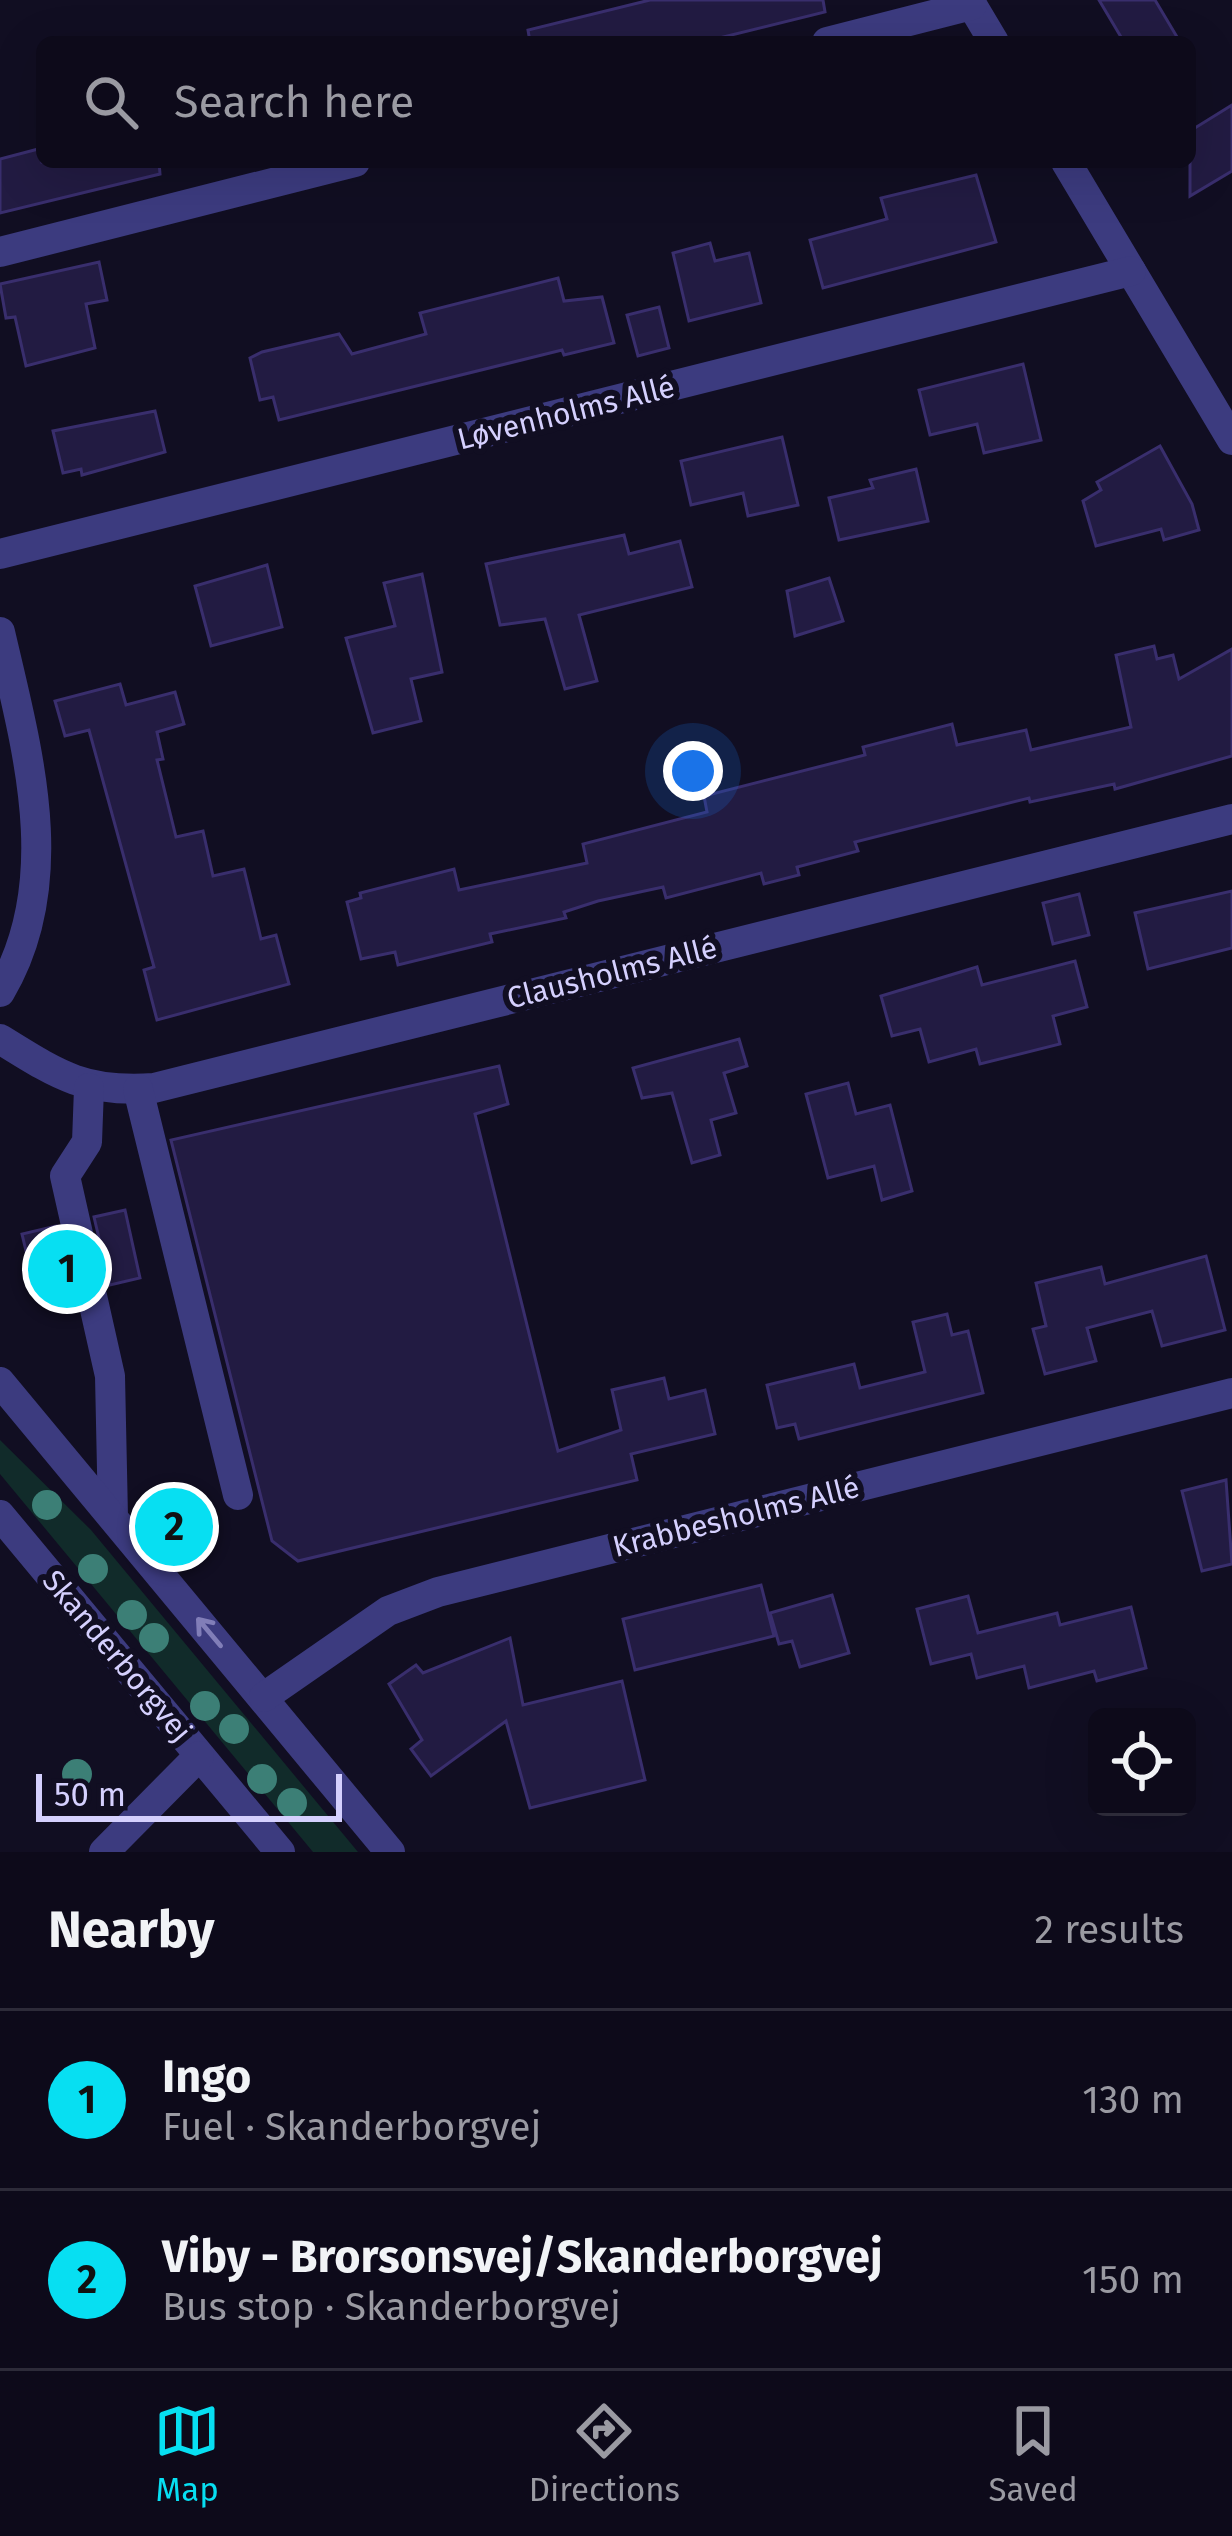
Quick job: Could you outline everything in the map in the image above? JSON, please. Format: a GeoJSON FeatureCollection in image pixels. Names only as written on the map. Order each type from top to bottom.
{"type":"FeatureCollection","features":[{"type":"Feature","properties":{"kind":"street"},"geometry":{"type":"LineString","coordinates":[[849,36],[970,3],[990,36]]}},
{"type":"Feature","properties":{"kind":"street"},"geometry":{"type":"LineString","coordinates":[[0,252],[332,168]]}},
{"type":"Feature","properties":{"kind":"street"},"geometry":{"type":"LineString","coordinates":[[1070,168],[1232,440]]}},
{"type":"Feature","properties":{"kind":"street","name":"Løvenholms Allé"},"geometry":{"type":"LineString","coordinates":[[0,554],[1131,271]]}},
{"type":"Feature","properties":{"kind":"street"},"geometry":{"type":"LineString","coordinates":[[0,632],[36,808],[37,858],[24,940],[0,992]]}},
{"type":"Feature","properties":{"kind":"street","name":"Clausholms Allé"},"geometry":{"type":"LineString","coordinates":[[0,1039],[89,1088],[138,1089],[1232,819]]}},
{"type":"Feature","properties":{"kind":"street"},"geometry":{"type":"LineString","coordinates":[[89,1088],[87,1142],[65,1176],[110,1376],[113,1517]]}},
{"type":"Feature","properties":{"kind":"street"},"geometry":{"type":"LineString","coordinates":[[138,1089],[238,1496]]}},
{"type":"Feature","properties":{"kind":"street"},"geometry":{"type":"LineString","coordinates":[[0,1382],[390,1852]]}},
{"type":"Feature","properties":{"kind":"street","name":"Krabbesholms Allé"},"geometry":{"type":"LineString","coordinates":[[264,1697],[388,1611],[438,1592],[1232,1393]]}},
{"type":"Feature","properties":{"kind":"street","name":"Skanderborgvej"},"geometry":{"type":"LineString","coordinates":[[0,1515],[280,1852]]}},
{"type":"Feature","properties":{"kind":"street"},"geometry":{"type":"LineString","coordinates":[[104,1852],[200,1756]]}},
{"type":"Feature","properties":{"kind":"green space"},"geometry":{"type":"Polygon","coordinates":[[[0,1440],[91,1530],[358,1852],[313,1852],[0,1474],[0,1440]]]}},
{"type":"Feature","properties":{"kind":"building"},"geometry":{"type":"Polygon","coordinates":[[[650,0],[823,0],[825,12],[727,36],[529,36],[528,30],[650,0]]]}},
{"type":"Feature","properties":{"kind":"building"},"geometry":{"type":"Polygon","coordinates":[[[1099,0],[1155,0],[1176,36],[1120,36],[1099,0]]]}},
{"type":"Feature","properties":{"kind":"building"},"geometry":{"type":"Polygon","coordinates":[[[1232,105],[1232,171],[1190,196],[1190,168],[1196,168],[1196,127],[1232,105]]]}},
{"type":"Feature","properties":{"kind":"building"},"geometry":{"type":"Polygon","coordinates":[[[36,150],[36,168],[160,168],[160,174],[0,213],[0,159],[36,150]]]}},
{"type":"Feature","properties":{"kind":"building"},"geometry":{"type":"Polygon","coordinates":[[[976,175],[996,242],[823,288],[810,240],[887,219],[881,198],[976,175]]]}},
{"type":"Feature","properties":{"kind":"building"},"geometry":{"type":"Polygon","coordinates":[[[710,243],[715,261],[749,253],[761,303],[689,321],[673,253],[710,243]]]}},
{"type":"Feature","properties":{"kind":"building"},"geometry":{"type":"Polygon","coordinates":[[[99,262],[107,300],[86,304],[95,348],[26,366],[15,317],[6,318],[0,284],[99,262]]]}},
{"type":"Feature","properties":{"kind":"building"},"geometry":{"type":"Polygon","coordinates":[[[558,278],[564,301],[602,297],[614,343],[564,355],[562,350],[279,420],[273,397],[260,400],[250,358],[262,352],[339,334],[352,354],[426,334],[420,313],[558,278]]]}},
{"type":"Feature","properties":{"kind":"building"},"geometry":{"type":"Polygon","coordinates":[[[659,307],[669,348],[638,356],[627,315],[659,307]]]}},
{"type":"Feature","properties":{"kind":"building"},"geometry":{"type":"Polygon","coordinates":[[[1023,364],[1041,440],[984,453],[977,424],[930,435],[919,390],[1023,364]]]}},
{"type":"Feature","properties":{"kind":"building"},"geometry":{"type":"Polygon","coordinates":[[[155,411],[165,452],[82,475],[81,469],[63,473],[53,431],[155,411]]]}},
{"type":"Feature","properties":{"kind":"building"},"geometry":{"type":"Polygon","coordinates":[[[782,437],[798,505],[748,516],[743,493],[691,505],[681,461],[782,437]]]}},
{"type":"Feature","properties":{"kind":"building"},"geometry":{"type":"Polygon","coordinates":[[[1160,446],[1192,504],[1199,530],[1164,540],[1161,529],[1096,546],[1083,501],[1101,490],[1097,482],[1160,446]]]}},
{"type":"Feature","properties":{"kind":"building"},"geometry":{"type":"Polygon","coordinates":[[[916,469],[928,521],[839,540],[829,498],[873,488],[870,480],[916,469]]]}},
{"type":"Feature","properties":{"kind":"building"},"geometry":{"type":"Polygon","coordinates":[[[624,535],[629,554],[680,541],[692,587],[579,615],[597,681],[565,689],[545,619],[500,625],[486,564],[624,535]]]}},
{"type":"Feature","properties":{"kind":"building"},"geometry":{"type":"Polygon","coordinates":[[[267,565],[282,627],[211,646],[195,586],[267,565]]]}},
{"type":"Feature","properties":{"kind":"building"},"geometry":{"type":"Polygon","coordinates":[[[422,574],[442,672],[411,679],[421,721],[373,733],[346,638],[395,626],[384,583],[422,574]]]}},
{"type":"Feature","properties":{"kind":"building"},"geometry":{"type":"Polygon","coordinates":[[[829,578],[843,621],[795,636],[787,591],[829,578]]]}},
{"type":"Feature","properties":{"kind":"building"},"geometry":{"type":"Polygon","coordinates":[[[1154,646],[1157,659],[1173,655],[1179,679],[1232,649],[1232,756],[1115,789],[1114,784],[1030,802],[1029,798],[855,842],[858,851],[797,867],[799,875],[764,884],[761,873],[666,898],[663,887],[598,901],[564,912],[566,918],[490,934],[492,942],[398,965],[395,952],[361,959],[347,902],[361,898],[360,893],[454,869],[459,890],[587,863],[583,844],[707,812],[704,796],[865,755],[863,747],[952,724],[957,745],[1026,730],[1031,750],[1131,727],[1116,655],[1154,646]]]}},
{"type":"Feature","properties":{"kind":"building"},"geometry":{"type":"Polygon","coordinates":[[[120,684],[126,705],[175,692],[184,724],[157,732],[163,759],[157,760],[176,837],[203,831],[213,876],[244,869],[261,939],[276,935],[289,984],[157,1020],[144,970],[154,967],[89,730],[65,736],[55,701],[120,684]]]}},
{"type":"Feature","properties":{"kind":"building"},"geometry":{"type":"Polygon","coordinates":[[[1232,891],[1232,948],[1148,969],[1135,913],[1232,891]]]}},
{"type":"Feature","properties":{"kind":"building"},"geometry":{"type":"Polygon","coordinates":[[[1079,894],[1089,935],[1053,944],[1043,903],[1079,894]]]}},
{"type":"Feature","properties":{"kind":"building"},"geometry":{"type":"Polygon","coordinates":[[[1075,961],[1087,1007],[1053,1016],[1060,1044],[980,1064],[976,1049],[929,1062],[920,1029],[892,1036],[881,996],[977,967],[982,985],[1075,961]]]}},
{"type":"Feature","properties":{"kind":"building"},"geometry":{"type":"Polygon","coordinates":[[[739,1039],[747,1066],[724,1073],[736,1113],[711,1120],[720,1155],[692,1163],[672,1093],[642,1098],[633,1068],[739,1039]]]}},
{"type":"Feature","properties":{"kind":"building"},"geometry":{"type":"Polygon","coordinates":[[[499,1066],[508,1104],[475,1114],[558,1451],[621,1430],[612,1390],[664,1378],[669,1399],[705,1390],[715,1434],[631,1454],[637,1480],[298,1561],[272,1541],[171,1140],[499,1066]]]}},
{"type":"Feature","properties":{"kind":"building"},"geometry":{"type":"Polygon","coordinates":[[[848,1083],[856,1114],[890,1105],[912,1191],[882,1200],[874,1166],[828,1178],[806,1094],[848,1083]]]}},
{"type":"Feature","properties":{"kind":"building"},"geometry":{"type":"Polygon","coordinates":[[[125,1210],[140,1278],[110,1285],[94,1217],[125,1210]]]}},
{"type":"Feature","properties":{"kind":"building"},"geometry":{"type":"Polygon","coordinates":[[[56,1226],[71,1294],[38,1301],[22,1234],[56,1226]]]}},
{"type":"Feature","properties":{"kind":"building"},"geometry":{"type":"Polygon","coordinates":[[[1206,1256],[1225,1330],[1162,1346],[1152,1311],[1087,1328],[1096,1361],[1045,1374],[1033,1329],[1046,1326],[1036,1283],[1101,1267],[1105,1284],[1206,1256]]]}},
{"type":"Feature","properties":{"kind":"building"},"geometry":{"type":"Polygon","coordinates":[[[947,1314],[952,1335],[968,1331],[983,1393],[799,1439],[795,1424],[777,1428],[767,1385],[854,1364],[860,1388],[925,1372],[913,1322],[947,1314]]]}},
{"type":"Feature","properties":{"kind":"building"},"geometry":{"type":"Polygon","coordinates":[[[1226,1480],[1232,1564],[1202,1571],[1182,1491],[1226,1480]]]}},
{"type":"Feature","properties":{"kind":"building"},"geometry":{"type":"Polygon","coordinates":[[[761,1585],[774,1636],[635,1670],[623,1619],[761,1585]]]}},
{"type":"Feature","properties":{"kind":"building"},"geometry":{"type":"Polygon","coordinates":[[[832,1595],[849,1653],[800,1667],[792,1641],[779,1644],[770,1613],[832,1595]]]}},
{"type":"Feature","properties":{"kind":"building"},"geometry":{"type":"Polygon","coordinates":[[[968,1596],[978,1633],[1057,1613],[1060,1625],[1131,1607],[1146,1668],[1097,1681],[1094,1671],[1029,1688],[1024,1666],[977,1678],[971,1654],[931,1664],[917,1609],[968,1596]]]}},
{"type":"Feature","properties":{"kind":"building"},"geometry":{"type":"Polygon","coordinates":[[[510,1638],[523,1705],[622,1681],[645,1780],[530,1808],[506,1721],[431,1776],[411,1749],[422,1740],[389,1684],[416,1665],[423,1673],[510,1638]]]}},
{"type":"Feature","properties":{"kind":"place","name":"Ingo"},"geometry":{"type":"Point","coordinates":[67,1269]}},
{"type":"Feature","properties":{"kind":"place","name":"Viby - Brorsonsvej/Skanderborgvej"},"geometry":{"type":"Point","coordinates":[174,1527]}}]}
